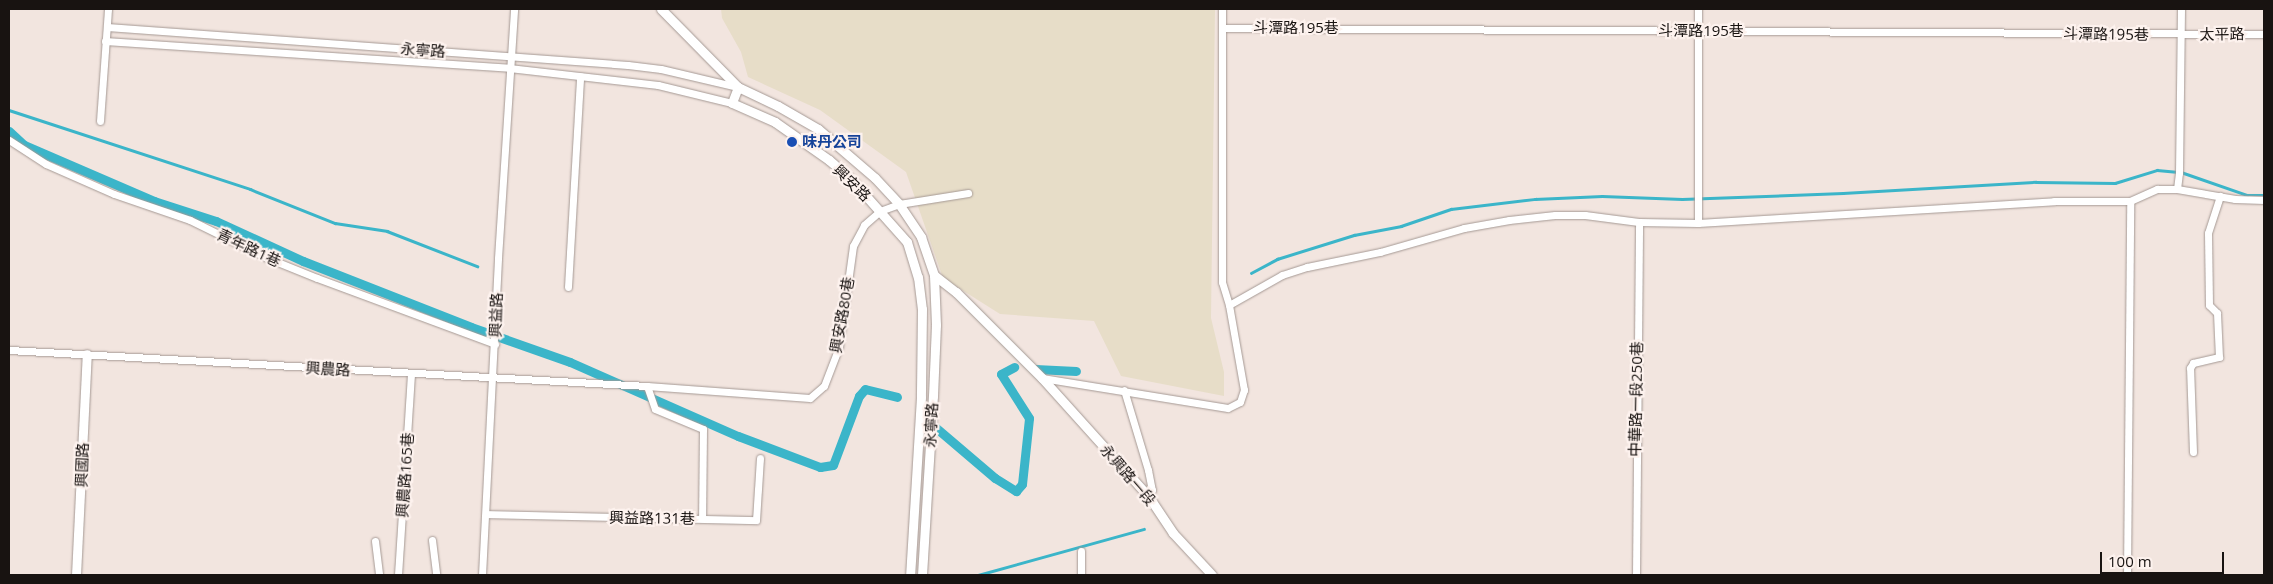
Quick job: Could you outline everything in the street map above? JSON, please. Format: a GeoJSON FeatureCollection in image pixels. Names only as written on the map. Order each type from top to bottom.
{"type":"FeatureCollection","features":[{"type":"Feature","properties":{"kind":"street"},"geometry":{"type":"LineString","coordinates":[[100,121],[108,9]]}},
{"type":"Feature","properties":{"kind":"street","name":"興益路"},"geometry":{"type":"LineString","coordinates":[[482,575],[498,258],[514,9]]}},
{"type":"Feature","properties":{"kind":"street","name":"興安路"},"geometry":{"type":"LineString","coordinates":[[661,9],[738,87],[778,106],[818,129],[858,160],[899,204],[921,237],[934,275]]}},
{"type":"Feature","properties":{"kind":"street"},"geometry":{"type":"LineString","coordinates":[[918,277],[934,275],[956,292],[1042,378],[1228,408],[1240,402],[1244,390],[1244,381],[1229,305],[1222,282],[1222,9]]}},
{"type":"Feature","properties":{"kind":"street"},"geometry":{"type":"LineString","coordinates":[[1698,9],[1698,223]]}},
{"type":"Feature","properties":{"kind":"street"},"geometry":{"type":"LineString","coordinates":[[2177,187],[2179,173],[2181,9]]}},
{"type":"Feature","properties":{"kind":"street","name":"永寧路"},"geometry":{"type":"LineString","coordinates":[[107,27],[510,56],[661,69],[738,87]]}},
{"type":"Feature","properties":{"kind":"street","name":"斗潭路195巷"},"geometry":{"type":"LineString","coordinates":[[1222,28],[2181,35]]}},
{"type":"Feature","properties":{"kind":"street","name":"太平路"},"geometry":{"type":"LineString","coordinates":[[2181,35],[2264,34]]}},
{"type":"Feature","properties":{"kind":"street","name":"永寧路"},"geometry":{"type":"LineString","coordinates":[[105,41],[509,68],[658,85],[732,103]]}},
{"type":"Feature","properties":{"kind":"street"},"geometry":{"type":"LineString","coordinates":[[568,287],[580,76]]}},
{"type":"Feature","properties":{"kind":"street"},"geometry":{"type":"LineString","coordinates":[[732,103],[738,87]]}},
{"type":"Feature","properties":{"kind":"street","name":"興安路"},"geometry":{"type":"LineString","coordinates":[[732,103],[775,122],[850,178],[907,242],[918,277]]}},
{"type":"Feature","properties":{"kind":"street","name":"青年路1巷"},"geometry":{"type":"LineString","coordinates":[[9,140],[46,164],[114,194],[190,220],[265,256],[317,278],[495,344]]}},
{"type":"Feature","properties":{"kind":"street"},"geometry":{"type":"LineString","coordinates":[[1229,305],[1290,272],[1380,252],[1464,228],[1509,220],[1555,215],[1585,215],[1638,222],[1698,223],[2054,201],[2130,201],[2157,190],[2177,187],[2220,196],[2264,200]]}},
{"type":"Feature","properties":{"kind":"street","name":"興安路80巷"},"geometry":{"type":"LineString","coordinates":[[648,386],[810,398],[824,386],[839,347],[854,246],[864,225],[880,211],[899,204],[968,193]]}},
{"type":"Feature","properties":{"kind":"street"},"geometry":{"type":"LineString","coordinates":[[2193,452],[2190,368],[2193,363],[2219,357],[2216,313],[2209,304],[2208,233],[2220,196]]}},
{"type":"Feature","properties":{"kind":"street"},"geometry":{"type":"LineString","coordinates":[[2127,575],[2130,201]]}},
{"type":"Feature","properties":{"kind":"street","name":"中華路一段250巷"},"geometry":{"type":"LineString","coordinates":[[1636,575],[1638,222]]}},
{"type":"Feature","properties":{"kind":"street","name":"永寧路"},"geometry":{"type":"LineString","coordinates":[[922,575],[936,325],[934,275]]}},
{"type":"Feature","properties":{"kind":"street","name":"永寧路"},"geometry":{"type":"LineString","coordinates":[[910,575],[921,397],[922,309],[918,277]]}},
{"type":"Feature","properties":{"kind":"street","name":"興農路"},"geometry":{"type":"LineString","coordinates":[[9,350],[648,386]]}},
{"type":"Feature","properties":{"kind":"street","name":"興國路"},"geometry":{"type":"LineString","coordinates":[[76,575],[87,354]]}},
{"type":"Feature","properties":{"kind":"street","name":"興農路165巷"},"geometry":{"type":"LineString","coordinates":[[398,575],[411,374]]}},
{"type":"Feature","properties":{"kind":"street","name":"永興路一段"},"geometry":{"type":"LineString","coordinates":[[1042,378],[1149,498],[1173,533],[1212,575]]}},
{"type":"Feature","properties":{"kind":"street"},"geometry":{"type":"LineString","coordinates":[[648,386],[655,409],[703,429],[702,518]]}},
{"type":"Feature","properties":{"kind":"street"},"geometry":{"type":"LineString","coordinates":[[1124,390],[1148,470],[1152,490],[1149,498]]}},
{"type":"Feature","properties":{"kind":"street","name":"興益路131巷"},"geometry":{"type":"LineString","coordinates":[[486,514],[538,517],[756,520],[760,458]]}},
{"type":"Feature","properties":{"kind":"street"},"geometry":{"type":"LineString","coordinates":[[375,540],[378,575]]}},
{"type":"Feature","properties":{"kind":"street"},"geometry":{"type":"LineString","coordinates":[[432,540],[436,575]]}},
{"type":"Feature","properties":{"kind":"street"},"geometry":{"type":"LineString","coordinates":[[1081,551],[1081,575]]}},
{"type":"Feature","properties":{"kind":"shaded area"},"geometry":{"type":"Polygon","coordinates":[[[721,9],[1215,9],[1211,318],[1224,372],[1224,396],[1121,376],[1094,321],[1000,314],[943,278],[906,172],[820,110],[748,77],[741,52],[722,18],[721,9]]]}},
{"type":"Feature","properties":{"kind":"waterway"},"geometry":{"type":"LineString","coordinates":[[9,110],[250,189],[335,223],[387,231],[477,266]]}},
{"type":"Feature","properties":{"kind":"waterway"},"geometry":{"type":"LineString","coordinates":[[9,131],[24,145],[154,201],[216,221],[303,261],[471,327],[570,362],[738,436],[820,467],[833,465],[859,396],[865,389],[897,397]]}},
{"type":"Feature","properties":{"kind":"waterway"},"geometry":{"type":"LineString","coordinates":[[1251,273],[1277,259],[1354,235],[1401,226],[1451,209],[1535,199],[1602,196],[1682,199],[1843,193],[2036,182],[2115,183],[2157,170],[2181,172],[2247,195],[2264,195]]}},
{"type":"Feature","properties":{"kind":"waterway"},"geometry":{"type":"LineString","coordinates":[[935,427],[995,478],[1016,491],[1022,484],[1029,418],[1001,374],[1014,367]]}},
{"type":"Feature","properties":{"kind":"waterway"},"geometry":{"type":"LineString","coordinates":[[1035,369],[1076,371]]}},
{"type":"Feature","properties":{"kind":"waterway"},"geometry":{"type":"LineString","coordinates":[[978,575],[1144,529]]}},
{"type":"Feature","properties":{"kind":"place","name":"味丹公司"},"geometry":{"type":"Point","coordinates":[792,142]}}]}
